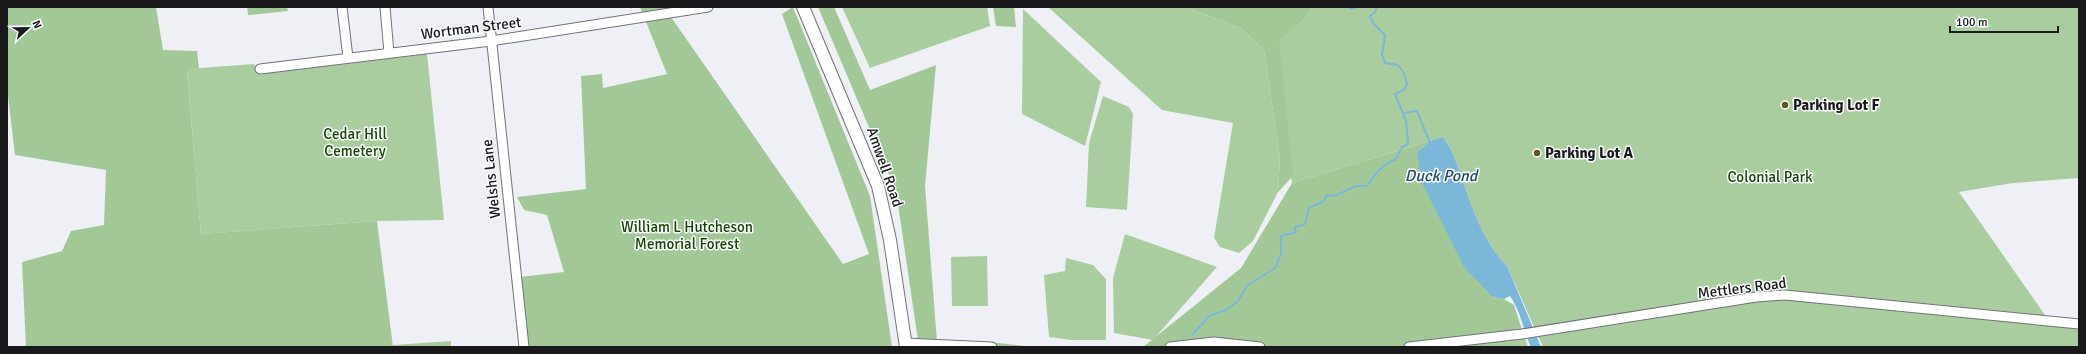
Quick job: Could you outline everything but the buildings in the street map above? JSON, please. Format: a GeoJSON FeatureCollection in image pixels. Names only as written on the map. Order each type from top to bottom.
{"type":"FeatureCollection","features":[{"type":"Feature","properties":{"kind":"main road","name":"Amwell Road"},"geometry":{"type":"LineString","coordinates":[[803,7],[865,150],[878,186],[890,240],[906,345]]}},
{"type":"Feature","properties":{"kind":"street"},"geometry":{"type":"LineString","coordinates":[[342,7],[348,58]]}},
{"type":"Feature","properties":{"kind":"street"},"geometry":{"type":"LineString","coordinates":[[385,7],[390,53]]}},
{"type":"Feature","properties":{"kind":"street","name":"Welshs Lane"},"geometry":{"type":"LineString","coordinates":[[488,7],[524,347]]}},
{"type":"Feature","properties":{"kind":"street","name":"Wortman Street"},"geometry":{"type":"LineString","coordinates":[[260,69],[491,41],[708,7]]}},
{"type":"Feature","properties":{"kind":"street","name":"Mettlers Road"},"geometry":{"type":"LineString","coordinates":[[1409,347],[1538,332],[1756,297],[1785,295],[2079,324]]}},
{"type":"Feature","properties":{"kind":"street"},"geometry":{"type":"LineString","coordinates":[[1170,347],[1214,342],[1260,347]]}},
{"type":"Feature","properties":{"kind":"street"},"geometry":{"type":"LineString","coordinates":[[906,345],[992,347]]}},
{"type":"Feature","properties":{"kind":"green space"},"geometry":{"type":"Polygon","coordinates":[[[7,7],[156,7],[163,50],[197,51],[199,68],[187,70],[201,234],[377,221],[393,347],[26,347],[22,262],[62,251],[71,231],[104,225],[106,170],[15,155],[7,88],[7,7]]]}},
{"type":"Feature","properties":{"kind":"green space"},"geometry":{"type":"Polygon","coordinates":[[[247,7],[287,7],[288,11],[248,15],[247,7]]]}},
{"type":"Feature","properties":{"kind":"green space","name":"William L Hutcheson Memorial Forest"},"geometry":{"type":"Polygon","coordinates":[[[640,7],[664,7],[843,264],[869,254],[782,14],[793,7],[870,196],[892,347],[520,347],[511,278],[564,272],[547,215],[524,210],[517,197],[586,189],[581,76],[602,74],[603,88],[667,74],[640,7]]]}},
{"type":"Feature","properties":{"kind":"green space"},"geometry":{"type":"Polygon","coordinates":[[[818,7],[834,7],[870,90],[936,65],[925,186],[937,342],[999,343],[1032,347],[919,347],[896,191],[818,7]]]}},
{"type":"Feature","properties":{"kind":"green space"},"geometry":{"type":"Polygon","coordinates":[[[842,7],[987,7],[990,26],[870,68],[842,7]]]}},
{"type":"Feature","properties":{"kind":"green space"},"geometry":{"type":"Polygon","coordinates":[[[993,7],[1014,7],[1016,27],[996,26],[993,7]]]}},
{"type":"Feature","properties":{"kind":"green space"},"geometry":{"type":"Polygon","coordinates":[[[1048,7],[1186,7],[1242,29],[1264,50],[1280,159],[1278,192],[1253,241],[1239,253],[1220,247],[1214,238],[1233,123],[1162,110],[1048,7]]]}},
{"type":"Feature","properties":{"kind":"green space"},"geometry":{"type":"Polygon","coordinates":[[[1186,7],[1313,7],[1301,22],[1279,39],[1293,176],[1278,192],[1280,159],[1264,50],[1242,29],[1186,7]]]}},
{"type":"Feature","properties":{"kind":"green space","name":"Colonial Park"},"geometry":{"type":"Polygon","coordinates":[[[1313,7],[2079,7],[2079,178],[2013,183],[1959,192],[2052,325],[2079,327],[2079,347],[1543,347],[1507,266],[1492,248],[1481,228],[1453,154],[1443,137],[1292,183],[1271,35],[1301,22],[1313,7]]]}},
{"type":"Feature","properties":{"kind":"green space"},"geometry":{"type":"Polygon","coordinates":[[[1023,9],[1101,82],[1085,146],[1022,114],[1023,9]]]}},
{"type":"Feature","properties":{"kind":"green space","name":"Cedar Hill Cemetery"},"geometry":{"type":"Polygon","coordinates":[[[427,54],[444,220],[377,221],[201,234],[187,69],[254,64],[257,74],[427,54]]]}},
{"type":"Feature","properties":{"kind":"green space"},"geometry":{"type":"Polygon","coordinates":[[[1103,96],[1129,107],[1133,114],[1127,210],[1086,207],[1089,143],[1103,96]]]}},
{"type":"Feature","properties":{"kind":"green space"},"geometry":{"type":"Polygon","coordinates":[[[1430,141],[1417,152],[1493,297],[1504,299],[1514,305],[1523,333],[1413,347],[1143,347],[1241,268],[1292,183],[1430,141]]]}},
{"type":"Feature","properties":{"kind":"green space"},"geometry":{"type":"Polygon","coordinates":[[[1125,234],[1217,267],[1153,340],[1114,333],[1113,278],[1125,234]]]}},
{"type":"Feature","properties":{"kind":"green space"},"geometry":{"type":"Polygon","coordinates":[[[987,256],[988,306],[952,306],[951,257],[987,256]]]}},
{"type":"Feature","properties":{"kind":"green space"},"geometry":{"type":"Polygon","coordinates":[[[1066,258],[1093,265],[1106,279],[1106,340],[1071,340],[1049,337],[1044,275],[1065,271],[1066,258]]]}},
{"type":"Feature","properties":{"kind":"green space"},"geometry":{"type":"Polygon","coordinates":[[[1523,333],[1528,347],[1413,347],[1523,333]]]}},
{"type":"Feature","properties":{"kind":"green space"},"geometry":{"type":"Polygon","coordinates":[[[451,341],[451,347],[393,347],[393,345],[451,341]]]}},
{"type":"Feature","properties":{"kind":"water","name":"Duck Pond"},"geometry":{"type":"Polygon","coordinates":[[[1443,137],[1453,154],[1481,228],[1492,248],[1507,266],[1541,347],[1531,347],[1519,314],[1510,296],[1504,299],[1493,297],[1464,267],[1422,183],[1417,152],[1430,141],[1443,137]]]}},
{"type":"Feature","properties":{"kind":"waterway"},"geometry":{"type":"LineString","coordinates":[[1348,7],[1351,9],[1357,7]]}},
{"type":"Feature","properties":{"kind":"waterway"},"geometry":{"type":"LineString","coordinates":[[1192,335],[1209,316],[1226,310],[1237,302],[1248,285],[1275,268],[1281,254],[1281,236],[1296,232],[1295,227],[1305,224],[1309,208],[1324,201],[1327,195],[1335,196],[1356,186],[1367,186],[1387,163],[1396,159],[1402,147],[1408,144],[1406,121],[1395,94],[1404,90],[1407,84],[1404,73],[1398,65],[1385,63],[1382,55],[1385,35],[1373,23],[1370,16],[1375,12],[1377,7]]}},
{"type":"Feature","properties":{"kind":"waterway"},"geometry":{"type":"LineString","coordinates":[[1403,113],[1417,111],[1430,143]]}},
{"type":"Feature","properties":{"kind":"place","name":"Parking Lot F"},"geometry":{"type":"Point","coordinates":[1785,105]}},
{"type":"Feature","properties":{"kind":"place","name":"Parking Lot A"},"geometry":{"type":"Point","coordinates":[1537,153]}}]}
